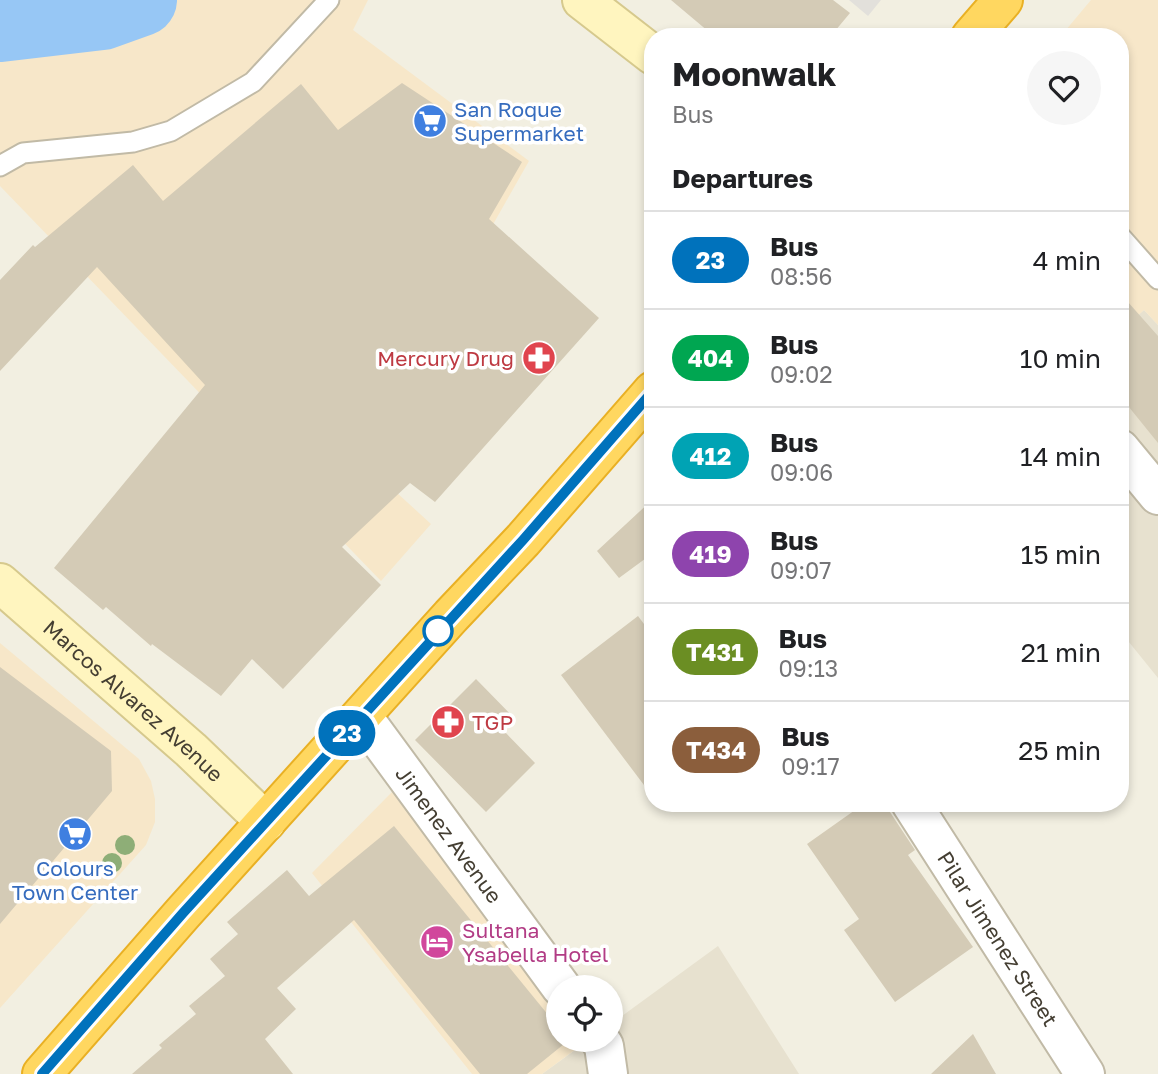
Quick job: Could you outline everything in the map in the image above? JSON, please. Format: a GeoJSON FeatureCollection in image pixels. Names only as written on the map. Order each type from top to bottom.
{"type":"FeatureCollection","features":[{"type":"Feature","properties":{"kind":"highway"},"geometry":{"type":"LineString","coordinates":[[979,28],[1003,0]]}},
{"type":"Feature","properties":{"kind":"highway"},"geometry":{"type":"LineString","coordinates":[[42,1074],[183,913],[644,406]]}},
{"type":"Feature","properties":{"kind":"main road"},"geometry":{"type":"LineString","coordinates":[[582,0],[644,48]]}},
{"type":"Feature","properties":{"kind":"main road","name":"Marcos Alvarez Avenue"},"geometry":{"type":"LineString","coordinates":[[0,583],[191,750],[266,822]]}},
{"type":"Feature","properties":{"kind":"street"},"geometry":{"type":"LineString","coordinates":[[1129,460],[1158,495]]}},
{"type":"Feature","properties":{"kind":"street","name":"Jimenez Avenue"},"geometry":{"type":"LineString","coordinates":[[362,716],[552,975]]}},
{"type":"Feature","properties":{"kind":"street","name":"Pilar Jimenez Street"},"geometry":{"type":"LineString","coordinates":[[917,812],[1084,1074]]}},
{"type":"Feature","properties":{"kind":"street"},"geometry":{"type":"LineString","coordinates":[[605,1052],[608,1074]]}},
{"type":"Feature","properties":{"kind":"lane"},"geometry":{"type":"LineString","coordinates":[[0,166],[23,153],[133,142],[171,131],[253,82],[328,0]]}},
{"type":"Feature","properties":{"kind":"lane"},"geometry":{"type":"LineString","coordinates":[[1129,246],[1158,279]]}},
{"type":"Feature","properties":{"kind":"shaded area"},"geometry":{"type":"Polygon","coordinates":[[[174,0],[368,0],[353,30],[529,161],[360,459],[431,524],[381,581],[0,186],[0,45],[101,45],[174,0]]]}},
{"type":"Feature","properties":{"kind":"shaded area"},"geometry":{"type":"Polygon","coordinates":[[[849,0],[881,0],[868,16],[849,0]]]}},
{"type":"Feature","properties":{"kind":"shaded area"},"geometry":{"type":"Polygon","coordinates":[[[1091,0],[1158,0],[1158,325],[1144,310],[1129,323],[1129,28],[1068,28],[1091,0]]]}},
{"type":"Feature","properties":{"kind":"shaded area"},"geometry":{"type":"Polygon","coordinates":[[[1144,310],[1158,325],[1158,678],[1129,642],[1129,323],[1144,310]]]}},
{"type":"Feature","properties":{"kind":"shaded area","name":"Colours Town Center"},"geometry":{"type":"Polygon","coordinates":[[[0,643],[139,759],[151,781],[155,799],[155,822],[146,845],[0,1008],[0,643]]]}},
{"type":"Feature","properties":{"kind":"shaded area","name":"Sultana Ysabella Hotel"},"geometry":{"type":"Polygon","coordinates":[[[392,792],[546,995],[546,1052],[572,1052],[542,1074],[472,1074],[312,873],[392,792]]]}},
{"type":"Feature","properties":{"kind":"shaded area"},"geometry":{"type":"Polygon","coordinates":[[[718,946],[799,1074],[542,1074],[572,1052],[623,1052],[623,1015],[718,946]]]}},
{"type":"Feature","properties":{"kind":"building"},"geometry":{"type":"Polygon","coordinates":[[[671,0],[833,0],[850,13],[838,28],[704,28],[671,0]]]}},
{"type":"Feature","properties":{"kind":"building"},"geometry":{"type":"Polygon","coordinates":[[[402,83],[522,162],[489,219],[599,318],[435,502],[410,483],[342,547],[381,585],[283,689],[252,659],[221,696],[152,644],[151,646],[106,607],[103,610],[54,568],[205,385],[97,267],[0,371],[0,280],[33,245],[35,247],[133,165],[163,201],[301,84],[338,130],[402,83]]]}},
{"type":"Feature","properties":{"kind":"building"},"geometry":{"type":"Polygon","coordinates":[[[1129,303],[1158,336],[1158,443],[1129,407],[1129,303]]]}},
{"type":"Feature","properties":{"kind":"building"},"geometry":{"type":"Polygon","coordinates":[[[644,507],[644,560],[619,578],[597,551],[644,507]]]}},
{"type":"Feature","properties":{"kind":"building"},"geometry":{"type":"Polygon","coordinates":[[[638,616],[644,624],[644,785],[561,675],[638,616]]]}},
{"type":"Feature","properties":{"kind":"building"},"geometry":{"type":"Polygon","coordinates":[[[0,667],[111,751],[112,791],[0,924],[0,667]]]}},
{"type":"Feature","properties":{"kind":"building"},"geometry":{"type":"Polygon","coordinates":[[[476,679],[515,719],[503,730],[535,763],[486,812],[415,740],[476,679]]]}},
{"type":"Feature","properties":{"kind":"building"},"geometry":{"type":"Polygon","coordinates":[[[852,812],[890,812],[915,850],[908,855],[973,947],[895,1002],[844,930],[859,919],[807,844],[852,812]]]}},
{"type":"Feature","properties":{"kind":"building"},"geometry":{"type":"Polygon","coordinates":[[[394,826],[546,1012],[546,1052],[554,1052],[527,1074],[480,1074],[354,920],[277,988],[296,1009],[265,1039],[293,1074],[132,1074],[162,1048],[159,1045],[196,1014],[189,1006],[225,976],[210,959],[238,934],[227,922],[287,870],[309,896],[394,826]]]}},
{"type":"Feature","properties":{"kind":"building"},"geometry":{"type":"Polygon","coordinates":[[[973,1034],[996,1074],[931,1074],[973,1034]]]}},
{"type":"Feature","properties":{"kind":"waterway"},"geometry":{"type":"LineString","coordinates":[[0,26],[102,14],[141,0]]}},
{"type":"Feature","properties":{"kind":"bus line","name":"23"},"geometry":{"type":"LineString","coordinates":[[42,1074],[183,913],[523,540],[644,401]]}},
{"type":"Feature","properties":{"kind":"place","name":"San Roque Supermarket"},"geometry":{"type":"Point","coordinates":[430,121]}},
{"type":"Feature","properties":{"kind":"place","name":"Mercury Drug"},"geometry":{"type":"Point","coordinates":[539,358]}},
{"type":"Feature","properties":{"kind":"place","name":"TGP"},"geometry":{"type":"Point","coordinates":[448,722]}},
{"type":"Feature","properties":{"kind":"place","name":"Colours Town Center"},"geometry":{"type":"Point","coordinates":[75,834]}},
{"type":"Feature","properties":{"kind":"place","name":"Sultana Ysabella Hotel"},"geometry":{"type":"Point","coordinates":[437,942]}}]}
